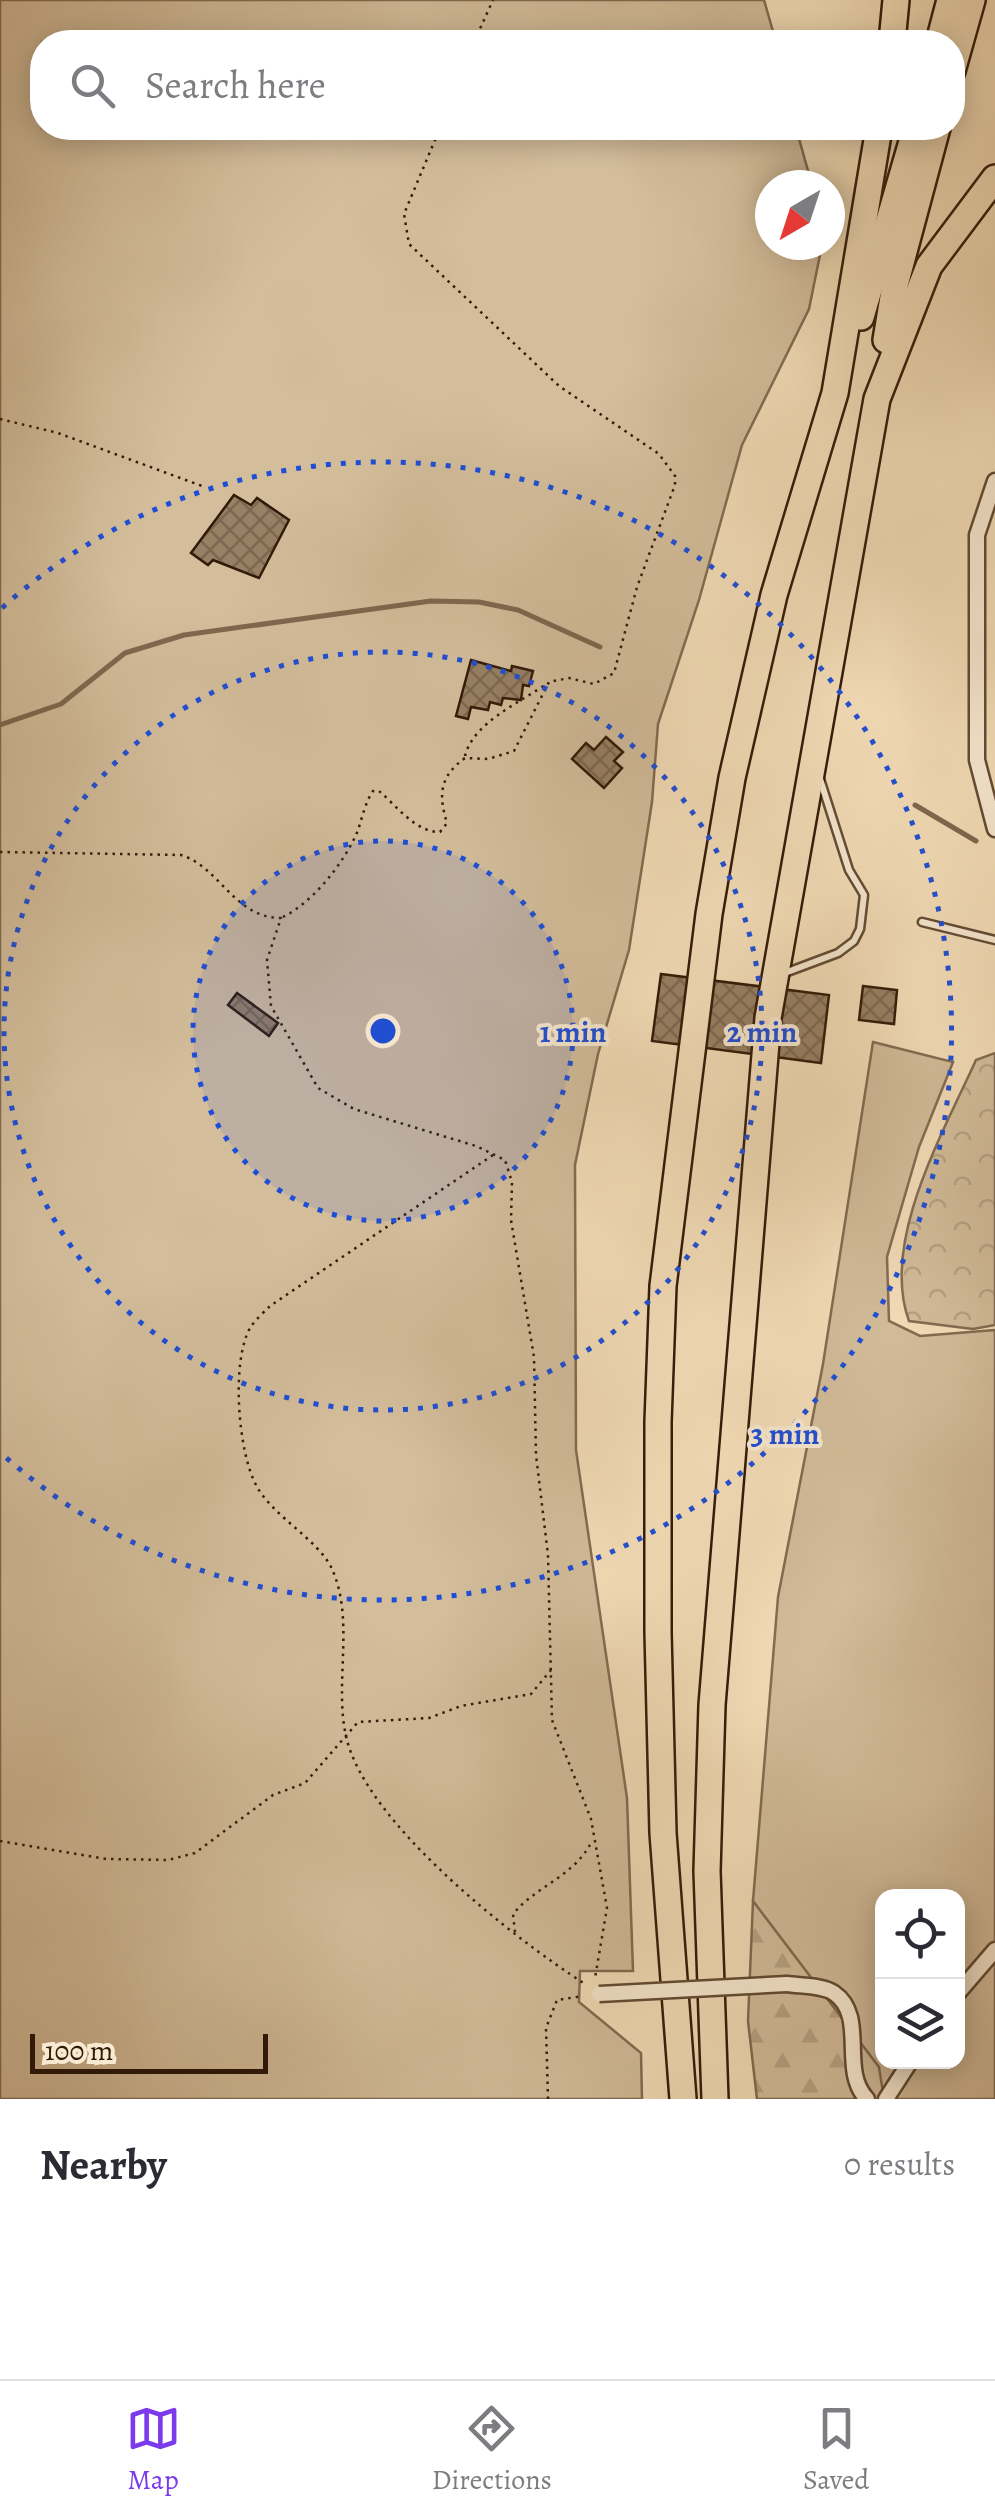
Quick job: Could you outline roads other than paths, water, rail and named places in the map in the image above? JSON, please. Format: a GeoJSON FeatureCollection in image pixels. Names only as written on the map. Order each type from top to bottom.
{"type":"FeatureCollection","features":[{"type":"Feature","properties":{"kind":"highway"},"geometry":{"type":"LineString","coordinates":[[893,30],[896,0]]}},
{"type":"Feature","properties":{"kind":"highway"},"geometry":{"type":"LineString","coordinates":[[941,30],[950,0]]}},
{"type":"Feature","properties":{"kind":"highway"},"geometry":{"type":"LineString","coordinates":[[964,30],[972,0]]}},
{"type":"Feature","properties":{"kind":"highway"},"geometry":{"type":"LineString","coordinates":[[835,393],[877,140]]}},
{"type":"Feature","properties":{"kind":"highway"},"geometry":{"type":"LineString","coordinates":[[682,2096],[663,1833],[658,1632],[664,1286],[709,914],[732,778],[774,595],[912,140]]}},
{"type":"Feature","properties":{"kind":"highway"},"geometry":{"type":"LineString","coordinates":[[715,2099],[707,1871],[712,1705],[768,1018],[895,285],[934,140]]}},
{"type":"Feature","properties":{"kind":"highway"},"geometry":{"type":"LineString","coordinates":[[877,399],[929,266],[995,178]]}},
{"type":"Feature","properties":{"kind":"highway"},"geometry":{"type":"LineString","coordinates":[[714,2028],[729,2099]]}},
{"type":"Feature","properties":{"kind":"street"},"geometry":{"type":"LineString","coordinates":[[995,481],[977,535],[977,760],[995,829]]}},
{"type":"Feature","properties":{"kind":"street"},"geometry":{"type":"LineString","coordinates":[[965,1985],[995,1950]]}},
{"type":"Feature","properties":{"kind":"street"},"geometry":{"type":"LineString","coordinates":[[599,1994],[786,1984],[832,1991],[843,2002],[850,2018],[854,2072],[867,2099]]}},
{"type":"Feature","properties":{"kind":"street"},"geometry":{"type":"LineString","coordinates":[[886,2099],[905,2069]]}},
{"type":"Feature","properties":{"kind":"lane"},"geometry":{"type":"LineString","coordinates":[[776,976],[838,953],[854,941],[860,929],[864,895],[849,870],[813,759]]}},
{"type":"Feature","properties":{"kind":"lane"},"geometry":{"type":"LineString","coordinates":[[922,922],[995,940]]}},
{"type":"Feature","properties":{"kind":"waterway"},"geometry":{"type":"LineString","coordinates":[[0,725],[61,704],[125,653],[184,635],[431,601],[479,602],[518,610],[600,647]]}},
{"type":"Feature","properties":{"kind":"waterway"},"geometry":{"type":"LineString","coordinates":[[915,805],[976,841]]}}]}
